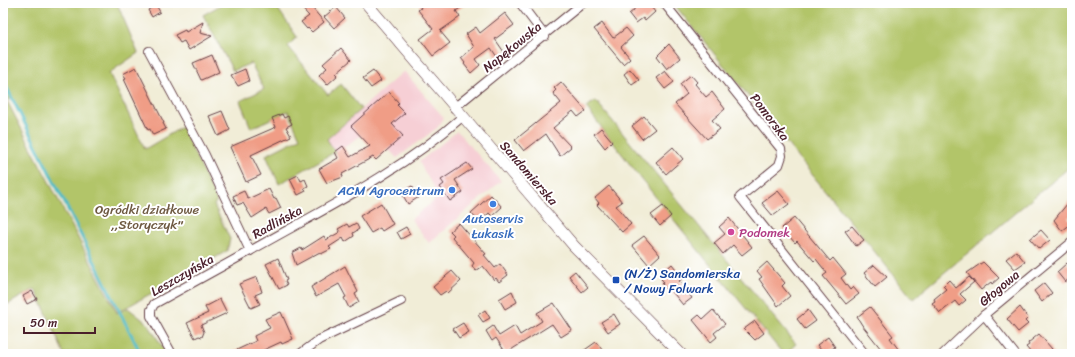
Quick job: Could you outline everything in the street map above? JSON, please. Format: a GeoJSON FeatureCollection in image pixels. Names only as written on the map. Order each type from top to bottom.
{"type":"FeatureCollection","features":[{"type":"Feature","properties":{"kind":"street","name":"Sandomierska"},"geometry":{"type":"LineString","coordinates":[[366,3],[454,108],[574,246],[681,354]]}},
{"type":"Feature","properties":{"kind":"street"},"geometry":{"type":"LineString","coordinates":[[520,3],[545,36]]}},
{"type":"Feature","properties":{"kind":"street","name":"Napękowska"},"geometry":{"type":"LineString","coordinates":[[454,108],[545,36],[583,3]]}},
{"type":"Feature","properties":{"kind":"street","name":"Pomorska"},"geometry":{"type":"LineString","coordinates":[[664,3],[780,149],[782,156],[779,165],[740,197],[865,354]]}},
{"type":"Feature","properties":{"kind":"street","name":"Radlińska"},"geometry":{"type":"LineString","coordinates":[[149,51],[205,155],[250,251],[350,195],[412,156],[462,117]]}},
{"type":"Feature","properties":{"kind":"street","name":"Głogowa"},"geometry":{"type":"LineString","coordinates":[[943,354],[984,315],[1072,242]]}},
{"type":"Feature","properties":{"kind":"street","name":"Leszczyńska"},"geometry":{"type":"LineString","coordinates":[[172,354],[151,316],[151,310],[154,304],[250,251]]}},
{"type":"Feature","properties":{"kind":"street"},"geometry":{"type":"LineString","coordinates":[[300,354],[319,340],[401,301]]}},
{"type":"Feature","properties":{"kind":"street"},"geometry":{"type":"LineString","coordinates":[[984,315],[1015,354]]}},
{"type":"Feature","properties":{"kind":"shaded area"},"geometry":{"type":"Polygon","coordinates":[[[404,71],[444,118],[437,128],[397,158],[388,149],[381,156],[361,136],[335,152],[327,139],[404,71]]]}},
{"type":"Feature","properties":{"kind":"shaded area"},"geometry":{"type":"Polygon","coordinates":[[[457,131],[501,181],[429,243],[411,219],[439,197],[419,162],[457,131]]]}},
{"type":"Feature","properties":{"kind":"green space","name":"Ogródki działkowe ,,Storyczyk\""},"geometry":{"type":"Polygon","coordinates":[[[3,3],[117,3],[138,53],[109,73],[145,149],[182,127],[217,201],[214,205],[230,239],[227,251],[118,312],[12,98],[7,101],[117,313],[128,308],[148,324],[167,354],[64,354],[35,289],[3,307],[3,3]]]}},
{"type":"Feature","properties":{"kind":"green space"},"geometry":{"type":"Polygon","coordinates":[[[224,3],[274,3],[297,37],[288,46],[328,95],[341,84],[361,109],[327,139],[335,152],[279,184],[266,155],[300,138],[288,111],[251,128],[240,101],[264,89],[251,63],[233,71],[203,15],[224,3]]]}},
{"type":"Feature","properties":{"kind":"green space"},"geometry":{"type":"Polygon","coordinates":[[[673,3],[1072,3],[1072,165],[913,299],[673,3]]]}},
{"type":"Feature","properties":{"kind":"green space"},"geometry":{"type":"Polygon","coordinates":[[[596,101],[796,344],[785,354],[783,354],[683,231],[586,107],[596,101]]]}},
{"type":"Feature","properties":{"kind":"building"},"geometry":{"type":"Polygon","coordinates":[[[297,3],[308,3],[324,22],[312,32],[308,28],[307,29],[301,22],[309,16],[297,3]]]}},
{"type":"Feature","properties":{"kind":"building"},"geometry":{"type":"Polygon","coordinates":[[[418,3],[467,3],[456,11],[460,17],[440,31],[450,43],[433,56],[420,39],[433,29],[418,10],[421,8],[418,3]]]}},
{"type":"Feature","properties":{"kind":"building"},"geometry":{"type":"Polygon","coordinates":[[[634,3],[648,3],[655,12],[645,21],[643,18],[636,23],[629,14],[634,10],[634,3]]]}},
{"type":"Feature","properties":{"kind":"building"},"geometry":{"type":"Polygon","coordinates":[[[156,5],[160,12],[152,17],[148,10],[156,5]]]}},
{"type":"Feature","properties":{"kind":"building"},"geometry":{"type":"Polygon","coordinates":[[[336,7],[345,18],[334,28],[324,17],[336,7]]]}},
{"type":"Feature","properties":{"kind":"building"},"geometry":{"type":"Polygon","coordinates":[[[505,13],[514,25],[495,39],[504,52],[497,57],[491,48],[476,59],[480,65],[471,73],[461,58],[474,47],[466,34],[476,27],[480,33],[505,13]]]}},
{"type":"Feature","properties":{"kind":"building"},"geometry":{"type":"Polygon","coordinates":[[[203,22],[200,33],[212,36],[189,50],[184,41],[180,43],[175,35],[185,30],[186,32],[203,22]]]}},
{"type":"Feature","properties":{"kind":"building"},"geometry":{"type":"Polygon","coordinates":[[[602,23],[613,38],[626,28],[633,36],[621,47],[630,58],[623,64],[594,29],[602,23]]]}},
{"type":"Feature","properties":{"kind":"building"},"geometry":{"type":"Polygon","coordinates":[[[669,44],[680,58],[667,69],[657,56],[669,44]]]}},
{"type":"Feature","properties":{"kind":"building"},"geometry":{"type":"Polygon","coordinates":[[[341,48],[351,60],[336,73],[338,75],[327,85],[319,75],[327,68],[323,64],[341,48]]]}},
{"type":"Feature","properties":{"kind":"building"},"geometry":{"type":"Polygon","coordinates":[[[212,55],[219,72],[201,80],[193,63],[212,55]]]}},
{"type":"Feature","properties":{"kind":"building"},"geometry":{"type":"Polygon","coordinates":[[[136,67],[166,129],[153,135],[150,129],[148,130],[124,79],[126,78],[123,74],[136,67]]]}},
{"type":"Feature","properties":{"kind":"building"},"geometry":{"type":"Polygon","coordinates":[[[245,69],[249,81],[238,86],[231,75],[245,69]]]}},
{"type":"Feature","properties":{"kind":"building"},"geometry":{"type":"Polygon","coordinates":[[[630,69],[639,80],[632,85],[624,74],[630,69]]]}},
{"type":"Feature","properties":{"kind":"building"},"geometry":{"type":"Polygon","coordinates":[[[373,71],[381,81],[371,88],[363,78],[373,71]]]}},
{"type":"Feature","properties":{"kind":"building"},"geometry":{"type":"Polygon","coordinates":[[[665,71],[674,82],[665,89],[656,78],[665,71]]]}},
{"type":"Feature","properties":{"kind":"building"},"geometry":{"type":"Polygon","coordinates":[[[691,75],[697,82],[695,84],[706,97],[712,92],[725,109],[712,120],[720,129],[707,139],[675,104],[687,94],[680,84],[691,75]]]}},
{"type":"Feature","properties":{"kind":"building"},"geometry":{"type":"Polygon","coordinates":[[[561,82],[586,111],[578,117],[573,111],[553,128],[571,147],[560,156],[546,134],[524,151],[515,140],[561,103],[553,93],[556,90],[554,88],[561,82]]]}},
{"type":"Feature","properties":{"kind":"building"},"geometry":{"type":"Polygon","coordinates":[[[389,92],[399,103],[397,105],[405,113],[392,124],[403,136],[376,160],[373,157],[342,174],[343,177],[327,183],[319,169],[338,158],[335,152],[343,146],[350,157],[370,146],[351,126],[389,92]]]}},
{"type":"Feature","properties":{"kind":"building"},"geometry":{"type":"Polygon","coordinates":[[[222,111],[230,130],[218,136],[209,116],[222,111]]]}},
{"type":"Feature","properties":{"kind":"building"},"geometry":{"type":"Polygon","coordinates":[[[282,114],[284,118],[288,116],[292,124],[286,127],[291,136],[251,155],[261,175],[246,182],[230,147],[276,127],[272,118],[282,114]]]}},
{"type":"Feature","properties":{"kind":"building"},"geometry":{"type":"Polygon","coordinates":[[[644,116],[655,129],[642,139],[632,126],[644,116]]]}},
{"type":"Feature","properties":{"kind":"building"},"geometry":{"type":"Polygon","coordinates":[[[601,128],[612,141],[605,148],[594,134],[601,128]]]}},
{"type":"Feature","properties":{"kind":"building"},"geometry":{"type":"Polygon","coordinates":[[[673,147],[683,159],[666,174],[656,162],[673,147]]]}},
{"type":"Feature","properties":{"kind":"building","name":"ACM Agrocentrum"},"geometry":{"type":"Polygon","coordinates":[[[467,163],[472,169],[455,180],[463,192],[450,201],[440,187],[444,184],[441,180],[467,163]]]}},
{"type":"Feature","properties":{"kind":"building"},"geometry":{"type":"Polygon","coordinates":[[[298,175],[301,181],[305,179],[308,186],[304,188],[306,191],[298,195],[290,179],[298,175]]]}},
{"type":"Feature","properties":{"kind":"building"},"geometry":{"type":"Polygon","coordinates":[[[412,186],[419,197],[408,204],[401,192],[412,186]]]}},
{"type":"Feature","properties":{"kind":"building"},"geometry":{"type":"Polygon","coordinates":[[[609,186],[622,202],[616,206],[631,224],[622,232],[597,205],[599,203],[595,198],[609,186]]]}},
{"type":"Feature","properties":{"kind":"building"},"geometry":{"type":"Polygon","coordinates":[[[269,189],[281,208],[269,214],[266,209],[252,218],[243,203],[237,205],[233,196],[244,191],[248,199],[269,189]]]}},
{"type":"Feature","properties":{"kind":"building"},"geometry":{"type":"Polygon","coordinates":[[[778,191],[789,204],[773,216],[762,203],[778,191]]]}},
{"type":"Feature","properties":{"kind":"building"},"geometry":{"type":"Polygon","coordinates":[[[491,195],[502,207],[492,216],[489,213],[479,222],[471,213],[491,195]]]}},
{"type":"Feature","properties":{"kind":"building"},"geometry":{"type":"Polygon","coordinates":[[[1072,198],[1072,215],[1068,218],[1072,223],[1062,231],[1054,220],[1072,198]]]}},
{"type":"Feature","properties":{"kind":"building"},"geometry":{"type":"Polygon","coordinates":[[[381,203],[393,224],[382,231],[380,228],[371,233],[360,216],[381,203]]]}},
{"type":"Feature","properties":{"kind":"building"},"geometry":{"type":"Polygon","coordinates":[[[663,206],[671,216],[660,226],[651,215],[663,206]]]}},
{"type":"Feature","properties":{"kind":"building","name":"Podomek"},"geometry":{"type":"Polygon","coordinates":[[[729,218],[752,247],[742,255],[733,245],[723,254],[714,243],[725,234],[719,227],[729,218]]]}},
{"type":"Feature","properties":{"kind":"building"},"geometry":{"type":"Polygon","coordinates":[[[794,218],[830,261],[833,258],[846,274],[841,278],[850,290],[853,287],[859,294],[846,304],[823,276],[827,273],[816,259],[814,261],[797,241],[795,243],[782,228],[794,218]]]}},
{"type":"Feature","properties":{"kind":"building"},"geometry":{"type":"Polygon","coordinates":[[[356,223],[359,229],[353,233],[354,236],[345,242],[343,238],[329,247],[331,249],[321,254],[320,252],[296,265],[292,253],[301,248],[302,250],[324,236],[326,240],[340,232],[338,229],[347,224],[349,227],[356,223]]]}},
{"type":"Feature","properties":{"kind":"building"},"geometry":{"type":"Polygon","coordinates":[[[459,223],[486,254],[484,255],[495,268],[500,264],[508,275],[499,282],[496,278],[494,280],[483,266],[476,271],[472,266],[474,263],[452,237],[454,235],[450,231],[459,223]]]}},
{"type":"Feature","properties":{"kind":"building"},"geometry":{"type":"Polygon","coordinates":[[[852,226],[864,240],[856,246],[845,231],[852,226]]]}},
{"type":"Feature","properties":{"kind":"building"},"geometry":{"type":"Polygon","coordinates":[[[406,227],[410,234],[401,239],[397,232],[406,227]]]}},
{"type":"Feature","properties":{"kind":"building"},"geometry":{"type":"Polygon","coordinates":[[[1041,230],[1050,240],[1039,249],[1030,239],[1041,230]]]}},
{"type":"Feature","properties":{"kind":"building"},"geometry":{"type":"Polygon","coordinates":[[[644,236],[660,255],[649,265],[632,245],[644,236]]]}},
{"type":"Feature","properties":{"kind":"building"},"geometry":{"type":"Polygon","coordinates":[[[1016,251],[1025,262],[1015,269],[1006,259],[1016,251]]]}},
{"type":"Feature","properties":{"kind":"building"},"geometry":{"type":"Polygon","coordinates":[[[278,258],[287,280],[285,281],[287,285],[279,289],[266,264],[278,258]]]}},
{"type":"Feature","properties":{"kind":"building"},"geometry":{"type":"Polygon","coordinates":[[[767,262],[785,283],[782,286],[790,296],[778,306],[759,279],[762,277],[757,271],[767,262]]]}},
{"type":"Feature","properties":{"kind":"building"},"geometry":{"type":"Polygon","coordinates":[[[983,262],[999,278],[981,290],[967,273],[983,262]]]}},
{"type":"Feature","properties":{"kind":"building"},"geometry":{"type":"Polygon","coordinates":[[[1067,263],[1072,270],[1072,277],[1065,282],[1057,272],[1067,263]]]}},
{"type":"Feature","properties":{"kind":"building"},"geometry":{"type":"Polygon","coordinates":[[[672,264],[683,278],[679,281],[692,298],[683,305],[670,289],[667,291],[662,284],[664,282],[661,279],[666,275],[663,272],[672,264]]]}},
{"type":"Feature","properties":{"kind":"building"},"geometry":{"type":"Polygon","coordinates":[[[874,265],[887,277],[875,287],[864,273],[874,265]]]}},
{"type":"Feature","properties":{"kind":"building"},"geometry":{"type":"Polygon","coordinates":[[[345,266],[358,292],[355,294],[359,302],[349,308],[344,298],[346,297],[339,284],[316,297],[311,287],[345,266]]]}},
{"type":"Feature","properties":{"kind":"building"},"geometry":{"type":"Polygon","coordinates":[[[452,271],[461,281],[448,293],[446,291],[440,295],[433,287],[452,271]]]}},
{"type":"Feature","properties":{"kind":"building"},"geometry":{"type":"Polygon","coordinates":[[[575,271],[588,287],[582,292],[569,276],[575,271]]]}},
{"type":"Feature","properties":{"kind":"building"},"geometry":{"type":"Polygon","coordinates":[[[257,277],[262,292],[255,295],[260,304],[251,308],[239,284],[257,277]]]}},
{"type":"Feature","properties":{"kind":"building"},"geometry":{"type":"Polygon","coordinates":[[[969,277],[974,282],[960,294],[966,300],[959,306],[955,301],[940,313],[932,303],[935,301],[934,299],[946,289],[943,286],[949,280],[956,288],[969,277]]]}},
{"type":"Feature","properties":{"kind":"building"},"geometry":{"type":"Polygon","coordinates":[[[1044,283],[1052,293],[1042,302],[1034,291],[1044,283]]]}},
{"type":"Feature","properties":{"kind":"building"},"geometry":{"type":"Polygon","coordinates":[[[32,291],[37,299],[27,304],[23,296],[32,291]]]}},
{"type":"Feature","properties":{"kind":"building"},"geometry":{"type":"Polygon","coordinates":[[[512,291],[517,302],[505,309],[499,299],[512,291]]]}},
{"type":"Feature","properties":{"kind":"building"},"geometry":{"type":"Polygon","coordinates":[[[220,299],[227,313],[201,325],[204,332],[202,337],[199,336],[195,338],[187,323],[208,313],[205,307],[220,299]]]}},
{"type":"Feature","properties":{"kind":"building"},"geometry":{"type":"Polygon","coordinates":[[[554,303],[572,330],[561,337],[552,324],[506,353],[496,338],[492,341],[486,331],[493,326],[499,336],[515,326],[520,335],[542,321],[537,313],[554,303]]]}},
{"type":"Feature","properties":{"kind":"building"},"geometry":{"type":"Polygon","coordinates":[[[870,307],[893,336],[890,338],[902,354],[885,354],[862,325],[857,317],[870,307]]]}},
{"type":"Feature","properties":{"kind":"building"},"geometry":{"type":"Polygon","coordinates":[[[1020,307],[1028,318],[1025,321],[1028,324],[1018,332],[1007,319],[1020,307]]]}},
{"type":"Feature","properties":{"kind":"building"},"geometry":{"type":"Polygon","coordinates":[[[485,310],[490,318],[483,322],[478,315],[485,310]]]}},
{"type":"Feature","properties":{"kind":"building"},"geometry":{"type":"Polygon","coordinates":[[[713,310],[725,324],[714,333],[717,337],[711,342],[693,320],[699,315],[703,319],[713,310]]]}},
{"type":"Feature","properties":{"kind":"building"},"geometry":{"type":"Polygon","coordinates":[[[808,310],[816,321],[805,329],[797,319],[808,310]]]}},
{"type":"Feature","properties":{"kind":"building"},"geometry":{"type":"Polygon","coordinates":[[[281,312],[293,339],[282,344],[281,342],[255,354],[228,354],[256,341],[254,336],[270,328],[265,319],[281,312]]]}},
{"type":"Feature","properties":{"kind":"building"},"geometry":{"type":"Polygon","coordinates":[[[614,314],[620,324],[608,332],[601,322],[614,314]]]}},
{"type":"Feature","properties":{"kind":"building"},"geometry":{"type":"Polygon","coordinates":[[[755,321],[764,333],[755,340],[744,329],[755,321]]]}},
{"type":"Feature","properties":{"kind":"building"},"geometry":{"type":"Polygon","coordinates":[[[463,323],[469,332],[459,338],[453,329],[463,323]]]}},
{"type":"Feature","properties":{"kind":"building"},"geometry":{"type":"Polygon","coordinates":[[[1039,334],[1055,354],[1032,354],[1026,347],[1029,345],[1028,343],[1039,334]]]}},
{"type":"Feature","properties":{"kind":"building"},"geometry":{"type":"Polygon","coordinates":[[[828,337],[835,347],[824,354],[817,345],[828,337]]]}},
{"type":"Feature","properties":{"kind":"building"},"geometry":{"type":"Polygon","coordinates":[[[596,342],[603,351],[599,354],[579,354],[596,342]]]}},
{"type":"Feature","properties":{"kind":"waterway"},"geometry":{"type":"LineString","coordinates":[[3,80],[141,354]]}},
{"type":"Feature","properties":{"kind":"place","name":"ACM Agrocentrum"},"geometry":{"type":"Point","coordinates":[452,190]}},
{"type":"Feature","properties":{"kind":"place","name":"Autoservis Łukasik"},"geometry":{"type":"Point","coordinates":[493,204]}},
{"type":"Feature","properties":{"kind":"place","name":"Podomek"},"geometry":{"type":"Point","coordinates":[731,232]}},
{"type":"Feature","properties":{"kind":"place","name":"(N/Ż) Sandomierska / Nowy Folwark"},"geometry":{"type":"Point","coordinates":[616,280]}}]}
